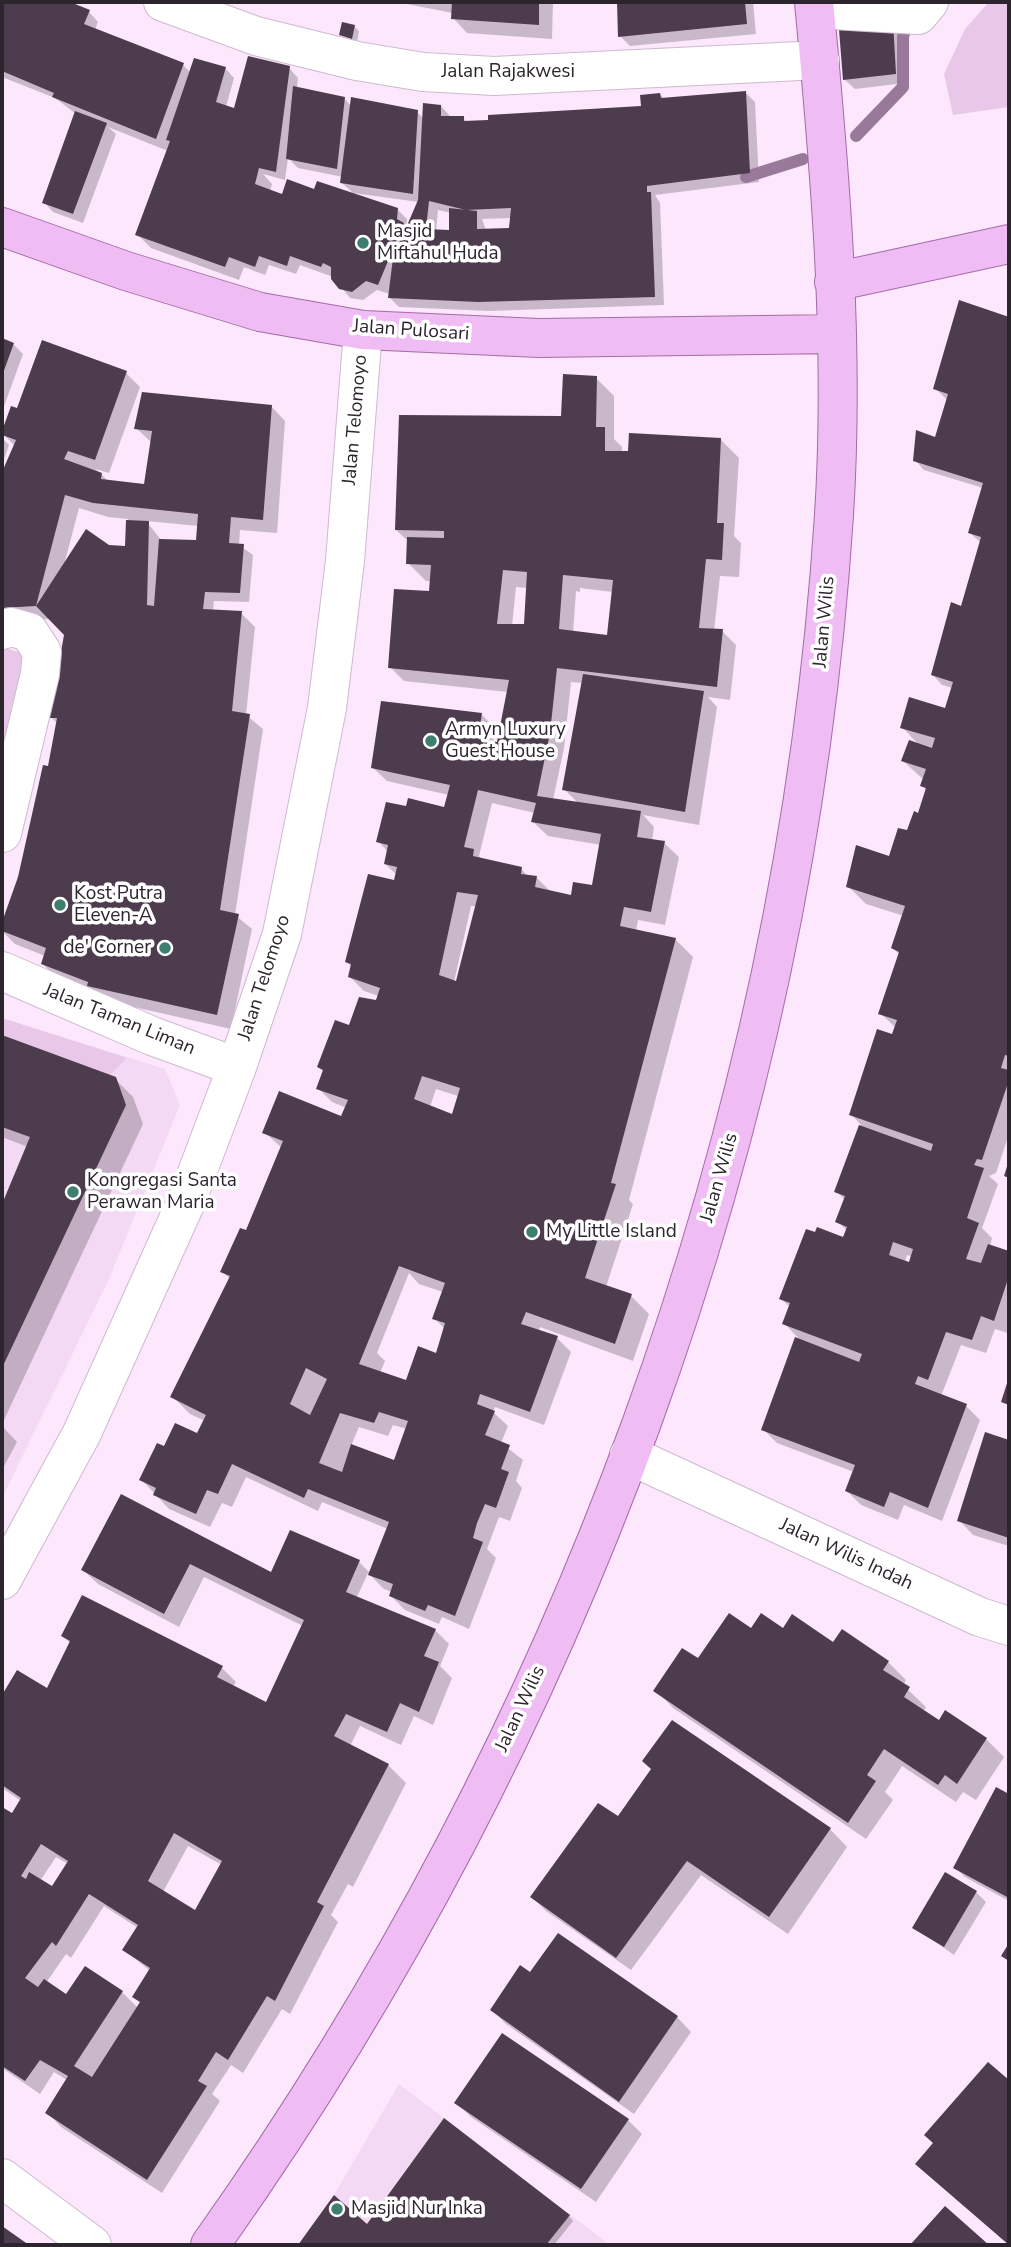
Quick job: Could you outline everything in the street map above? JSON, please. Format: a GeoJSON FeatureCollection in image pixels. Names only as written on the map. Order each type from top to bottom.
{"type":"FeatureCollection","features":[{"type":"Feature","properties":{"kind":"main road","name":"Jalan Wilis"},"geometry":{"type":"LineString","coordinates":[[210,2245],[272,2157],[355,2025],[456,1847],[578,1584],[678,1321],[723,1173],[765,1009],[797,845],[821,668],[834,509],[834,282],[814,5]]}},
{"type":"Feature","properties":{"kind":"main road","name":"Jalan Pulosari"},"geometry":{"type":"LineString","coordinates":[[2,228],[126,271],[260,312],[363,330],[539,338],[836,334]]}},
{"type":"Feature","properties":{"kind":"main road"},"geometry":{"type":"LineString","coordinates":[[834,282],[1009,244]]}},
{"type":"Feature","properties":{"kind":"street","name":"Jalan Rajakwesi"},"geometry":{"type":"LineString","coordinates":[[163,2],[256,36],[357,61],[423,72],[494,76],[820,60]]}},
{"type":"Feature","properties":{"kind":"street"},"geometry":{"type":"LineString","coordinates":[[814,5],[915,10]]}},
{"type":"Feature","properties":{"kind":"street","name":"Jalan Telomoyo"},"geometry":{"type":"LineString","coordinates":[[2,1580],[82,1433],[186,1202],[237,1067],[282,934],[327,708],[345,561],[363,330]]}},
{"type":"Feature","properties":{"kind":"street"},"geometry":{"type":"LineString","coordinates":[[2,630],[11,627],[29,632],[42,652],[40,674],[2,833]]}},
{"type":"Feature","properties":{"kind":"street","name":"Jalan Taman Liman"},"geometry":{"type":"LineString","coordinates":[[2,971],[152,1036],[237,1067]]}},
{"type":"Feature","properties":{"kind":"street","name":"Jalan Wilis Indah"},"geometry":{"type":"LineString","coordinates":[[629,1455],[995,1622],[1009,1644]]}},
{"type":"Feature","properties":{"kind":"street"},"geometry":{"type":"LineString","coordinates":[[2,2178],[92,2245]]}},
{"type":"Feature","properties":{"kind":"shaded area"},"geometry":{"type":"Polygon","coordinates":[[[989,2],[1009,2],[1009,107],[953,115],[944,74],[965,29],[989,2]]]}},
{"type":"Feature","properties":{"kind":"shaded area"},"geometry":{"type":"Polygon","coordinates":[[[5,648],[25,654],[2,791],[2,650],[5,648]]]}},
{"type":"Feature","properties":{"kind":"shaded area","name":"Kongregasi Santa Perawan Maria"},"geometry":{"type":"Polygon","coordinates":[[[2,1018],[165,1069],[180,1105],[109,1279],[2,1498],[2,1018]]]}},
{"type":"Feature","properties":{"kind":"shaded area"},"geometry":{"type":"Polygon","coordinates":[[[2,1018],[127,1058],[110,1075],[2,1035],[2,1018]]]}},
{"type":"Feature","properties":{"kind":"shaded area"},"geometry":{"type":"Polygon","coordinates":[[[399,2084],[610,2245],[391,2245],[334,2195],[399,2084]]]}},
{"type":"Feature","properties":{"kind":"building"},"geometry":{"type":"Polygon","coordinates":[[[2,2],[70,2],[90,10],[84,24],[184,63],[156,139],[52,97],[54,93],[2,71],[2,2]]]}},
{"type":"Feature","properties":{"kind":"building"},"geometry":{"type":"Polygon","coordinates":[[[452,2],[539,2],[539,25],[451,19],[452,2]]]}},
{"type":"Feature","properties":{"kind":"building"},"geometry":{"type":"Polygon","coordinates":[[[617,2],[745,2],[747,24],[618,37],[617,2]]]}},
{"type":"Feature","properties":{"kind":"building"},"geometry":{"type":"Polygon","coordinates":[[[838,17],[893,21],[896,74],[843,80],[838,17]]]}},
{"type":"Feature","properties":{"kind":"building"},"geometry":{"type":"Polygon","coordinates":[[[342,22],[355,25],[352,39],[339,35],[342,22]]]}},
{"type":"Feature","properties":{"kind":"building"},"geometry":{"type":"Polygon","coordinates":[[[248,56],[290,66],[276,172],[259,168],[255,184],[282,194],[287,179],[314,189],[317,181],[398,208],[397,219],[404,223],[378,285],[366,281],[352,292],[339,289],[331,279],[331,267],[323,263],[321,267],[290,256],[287,266],[259,256],[255,267],[229,257],[225,267],[135,235],[170,141],[166,140],[194,58],[226,67],[216,102],[234,108],[248,56]]]}},
{"type":"Feature","properties":{"kind":"building"},"geometry":{"type":"Polygon","coordinates":[[[293,86],[345,97],[337,169],[286,159],[293,86]]]}},
{"type":"Feature","properties":{"kind":"building"},"geometry":{"type":"Polygon","coordinates":[[[746,91],[750,173],[647,186],[647,192],[651,192],[655,297],[478,302],[388,298],[393,258],[418,200],[423,103],[441,105],[441,116],[464,116],[464,121],[488,120],[488,115],[641,106],[640,95],[660,93],[661,98],[746,91]],[[429,201],[426,229],[449,230],[449,208],[465,210],[429,201]],[[511,208],[467,210],[477,211],[477,229],[509,228],[511,208]]]}},
{"type":"Feature","properties":{"kind":"building"},"geometry":{"type":"Polygon","coordinates":[[[351,97],[418,110],[413,194],[340,183],[351,97]]]}},
{"type":"Feature","properties":{"kind":"building"},"geometry":{"type":"Polygon","coordinates":[[[75,111],[107,123],[73,214],[42,203],[75,111]]]}},
{"type":"Feature","properties":{"kind":"building"},"geometry":{"type":"Polygon","coordinates":[[[959,300],[1009,317],[1009,1056],[1005,1055],[1001,1068],[1009,1070],[1009,1080],[982,1160],[977,1159],[974,1165],[984,1168],[967,1218],[979,1223],[966,1259],[981,1263],[988,1244],[1009,1251],[1009,1276],[994,1321],[981,1316],[972,1340],[946,1332],[928,1380],[918,1376],[915,1384],[967,1404],[928,1508],[890,1492],[884,1507],[845,1491],[855,1465],[761,1430],[795,1337],[859,1362],[862,1354],[782,1324],[790,1303],[779,1299],[806,1229],[815,1232],[817,1227],[843,1237],[847,1227],[835,1222],[845,1196],[834,1192],[859,1125],[931,1151],[933,1144],[849,1115],[877,1029],[892,1034],[897,1020],[878,1014],[899,952],[891,948],[905,906],[846,887],[856,845],[889,856],[898,828],[907,830],[914,811],[918,813],[926,788],[920,786],[926,769],[901,761],[909,740],[932,748],[935,738],[900,728],[909,697],[945,708],[953,682],[931,675],[951,602],[961,606],[981,537],[968,533],[983,483],[913,461],[916,430],[935,437],[948,394],[933,389],[959,300]],[[893,1242],[889,1255],[909,1262],[913,1249],[893,1242]]]}},
{"type":"Feature","properties":{"kind":"building"},"geometry":{"type":"Polygon","coordinates":[[[2,338],[14,343],[2,376],[2,338]]]}},
{"type":"Feature","properties":{"kind":"building"},"geometry":{"type":"Polygon","coordinates":[[[42,340],[127,371],[95,460],[68,451],[64,459],[102,473],[101,479],[144,484],[152,431],[134,429],[142,392],[272,405],[263,520],[231,517],[229,543],[244,544],[240,593],[205,592],[203,609],[242,611],[232,711],[250,714],[220,910],[239,914],[217,1015],[87,986],[88,982],[41,964],[46,948],[2,931],[2,922],[18,877],[43,765],[48,766],[57,718],[49,718],[64,635],[36,606],[2,608],[2,472],[16,440],[2,435],[2,431],[11,406],[17,408],[42,340]],[[65,495],[36,606],[86,529],[109,545],[125,546],[126,520],[149,521],[147,605],[154,606],[159,539],[196,540],[198,514],[93,503],[65,495]]]}},
{"type":"Feature","properties":{"kind":"building"},"geometry":{"type":"Polygon","coordinates":[[[563,374],[597,376],[596,427],[605,427],[605,451],[628,451],[629,433],[721,438],[717,523],[724,523],[722,560],[706,559],[699,628],[723,629],[717,687],[557,668],[550,733],[537,796],[641,811],[637,837],[665,841],[651,912],[624,907],[620,926],[676,938],[611,1183],[616,1184],[585,1278],[632,1294],[615,1344],[526,1312],[521,1324],[558,1336],[530,1412],[480,1394],[477,1404],[495,1411],[485,1435],[510,1445],[501,1469],[509,1472],[496,1508],[485,1504],[477,1523],[473,1538],[483,1542],[455,1616],[428,1605],[425,1611],[389,1596],[393,1584],[368,1575],[389,1522],[308,1489],[304,1498],[232,1464],[218,1494],[207,1490],[196,1514],[153,1495],[156,1488],[139,1480],[157,1443],[164,1446],[175,1423],[197,1433],[206,1415],[170,1397],[230,1276],[220,1272],[240,1228],[246,1230],[283,1141],[262,1133],[279,1091],[341,1116],[348,1100],[316,1089],[323,1070],[317,1067],[335,1020],[349,1025],[359,997],[376,1000],[380,988],[348,977],[351,964],[345,962],[368,874],[394,880],[397,867],[384,864],[388,845],[376,842],[386,802],[406,806],[408,798],[444,807],[450,785],[371,768],[381,701],[482,713],[478,739],[497,742],[509,680],[388,668],[394,589],[429,591],[431,565],[406,564],[407,537],[444,538],[444,531],[395,530],[399,415],[561,416],[563,374]],[[503,570],[497,624],[524,624],[527,572],[503,570]],[[563,575],[559,629],[607,635],[613,580],[563,575]],[[478,790],[464,847],[474,849],[473,856],[522,867],[521,874],[537,876],[535,887],[571,895],[573,882],[592,885],[601,834],[531,822],[536,803],[478,790]],[[457,892],[439,975],[456,981],[478,895],[457,892]],[[422,1076],[414,1099],[452,1114],[460,1088],[422,1076]],[[399,1266],[359,1364],[406,1380],[418,1346],[436,1353],[445,1323],[432,1319],[445,1283],[399,1266]],[[306,1368],[290,1404],[310,1415],[327,1379],[306,1368]],[[379,1412],[374,1423],[340,1413],[319,1463],[342,1472],[351,1444],[394,1460],[408,1421],[379,1412]]]}},
{"type":"Feature","properties":{"kind":"building"},"geometry":{"type":"Polygon","coordinates":[[[583,674],[704,691],[685,812],[562,790],[583,674]]]}},
{"type":"Feature","properties":{"kind":"building"},"geometry":{"type":"Polygon","coordinates":[[[2,1035],[116,1077],[126,1105],[2,1368],[2,1204],[30,1137],[2,1127],[2,1035]]]}},
{"type":"Feature","properties":{"kind":"building"},"geometry":{"type":"Polygon","coordinates":[[[1009,1160],[1009,1178],[1004,1176],[1009,1160]]]}},
{"type":"Feature","properties":{"kind":"building"},"geometry":{"type":"Polygon","coordinates":[[[1009,1377],[1009,1405],[1001,1402],[1009,1377]]]}},
{"type":"Feature","properties":{"kind":"building"},"geometry":{"type":"Polygon","coordinates":[[[985,1432],[1009,1440],[1009,1538],[957,1521],[985,1432]]]}},
{"type":"Feature","properties":{"kind":"building"},"geometry":{"type":"Polygon","coordinates":[[[121,1494],[271,1572],[290,1530],[360,1560],[346,1592],[436,1629],[424,1656],[439,1662],[419,1712],[400,1703],[387,1732],[346,1714],[334,1736],[389,1764],[317,1902],[324,1906],[275,2001],[267,1996],[228,2060],[216,2052],[198,2081],[207,2086],[147,2180],[45,2113],[68,2076],[40,2060],[25,2081],[2,2066],[2,1807],[12,1813],[21,1798],[2,1785],[2,1695],[17,1670],[47,1688],[70,1641],[61,1636],[82,1595],[223,1666],[217,1677],[266,1702],[304,1620],[190,1564],[164,1614],[81,1570],[121,1494]],[[174,1833],[148,1881],[195,1910],[222,1861],[174,1833]],[[41,1844],[21,1876],[26,1879],[29,1872],[52,1886],[68,1861],[41,1844]],[[89,1894],[56,1946],[52,1942],[25,1978],[38,1987],[44,1979],[66,1994],[85,1966],[123,1991],[74,2066],[92,2077],[140,2002],[132,1997],[150,1968],[122,1950],[138,1925],[89,1894]]]}},
{"type":"Feature","properties":{"kind":"building"},"geometry":{"type":"Polygon","coordinates":[[[729,1613],[751,1628],[761,1613],[783,1628],[792,1614],[833,1642],[842,1629],[889,1661],[883,1670],[910,1687],[904,1697],[939,1720],[945,1710],[987,1738],[957,1784],[945,1775],[938,1785],[884,1749],[867,1775],[876,1781],[848,1823],[653,1691],[682,1648],[698,1658],[729,1613]]]}},
{"type":"Feature","properties":{"kind":"building"},"geometry":{"type":"Polygon","coordinates":[[[672,1720],[831,1828],[769,1917],[687,1861],[616,1958],[530,1897],[598,1803],[618,1816],[651,1769],[642,1761],[672,1720]]]}},
{"type":"Feature","properties":{"kind":"building"},"geometry":{"type":"Polygon","coordinates":[[[996,1787],[1009,1794],[1009,1898],[953,1868],[996,1787]]]}},
{"type":"Feature","properties":{"kind":"building"},"geometry":{"type":"Polygon","coordinates":[[[945,1872],[977,1891],[944,1947],[912,1928],[945,1872]]]}},
{"type":"Feature","properties":{"kind":"building"},"geometry":{"type":"Polygon","coordinates":[[[558,1933],[678,2016],[619,2102],[490,2010],[520,1965],[530,1972],[558,1933]]]}},
{"type":"Feature","properties":{"kind":"building"},"geometry":{"type":"Polygon","coordinates":[[[1009,1943],[1009,1961],[1001,1956],[1009,1943]]]}},
{"type":"Feature","properties":{"kind":"building"},"geometry":{"type":"Polygon","coordinates":[[[502,2033],[629,2119],[581,2189],[454,2103],[502,2033]]]}},
{"type":"Feature","properties":{"kind":"building"},"geometry":{"type":"Polygon","coordinates":[[[988,2062],[1009,2080],[1009,2245],[915,2164],[933,2143],[924,2135],[988,2062]]]}},
{"type":"Feature","properties":{"kind":"building"},"geometry":{"type":"Polygon","coordinates":[[[444,2118],[570,2215],[546,2245],[298,2245],[334,2195],[367,2224],[444,2118]]]}},
{"type":"Feature","properties":{"kind":"building"},"geometry":{"type":"Polygon","coordinates":[[[945,2206],[989,2245],[910,2245],[945,2206]]]}},
{"type":"Feature","properties":{"kind":"building"},"geometry":{"type":"Polygon","coordinates":[[[2,2226],[29,2245],[2,2245],[2,2226]]]}},
{"type":"Feature","properties":{"kind":"waterway"},"geometry":{"type":"LineString","coordinates":[[856,136],[903,87],[903,37],[908,20]]}},
{"type":"Feature","properties":{"kind":"waterway"},"geometry":{"type":"LineString","coordinates":[[746,177],[803,159]]}},
{"type":"Feature","properties":{"kind":"place","name":"Masjid Miftahul Huda"},"geometry":{"type":"Point","coordinates":[363,243]}},
{"type":"Feature","properties":{"kind":"place","name":"Armyn Luxury Guest House"},"geometry":{"type":"Point","coordinates":[431,741]}},
{"type":"Feature","properties":{"kind":"place","name":"Kost Putra Eleven-A"},"geometry":{"type":"Point","coordinates":[60,905]}},
{"type":"Feature","properties":{"kind":"place","name":"de' Corner"},"geometry":{"type":"Point","coordinates":[165,948]}},
{"type":"Feature","properties":{"kind":"place","name":"Kongregasi Santa Perawan Maria"},"geometry":{"type":"Point","coordinates":[73,1192]}},
{"type":"Feature","properties":{"kind":"place","name":"My Little Island"},"geometry":{"type":"Point","coordinates":[532,1232]}},
{"type":"Feature","properties":{"kind":"place","name":"Masjid Nur Inka"},"geometry":{"type":"Point","coordinates":[337,2209]}}]}
